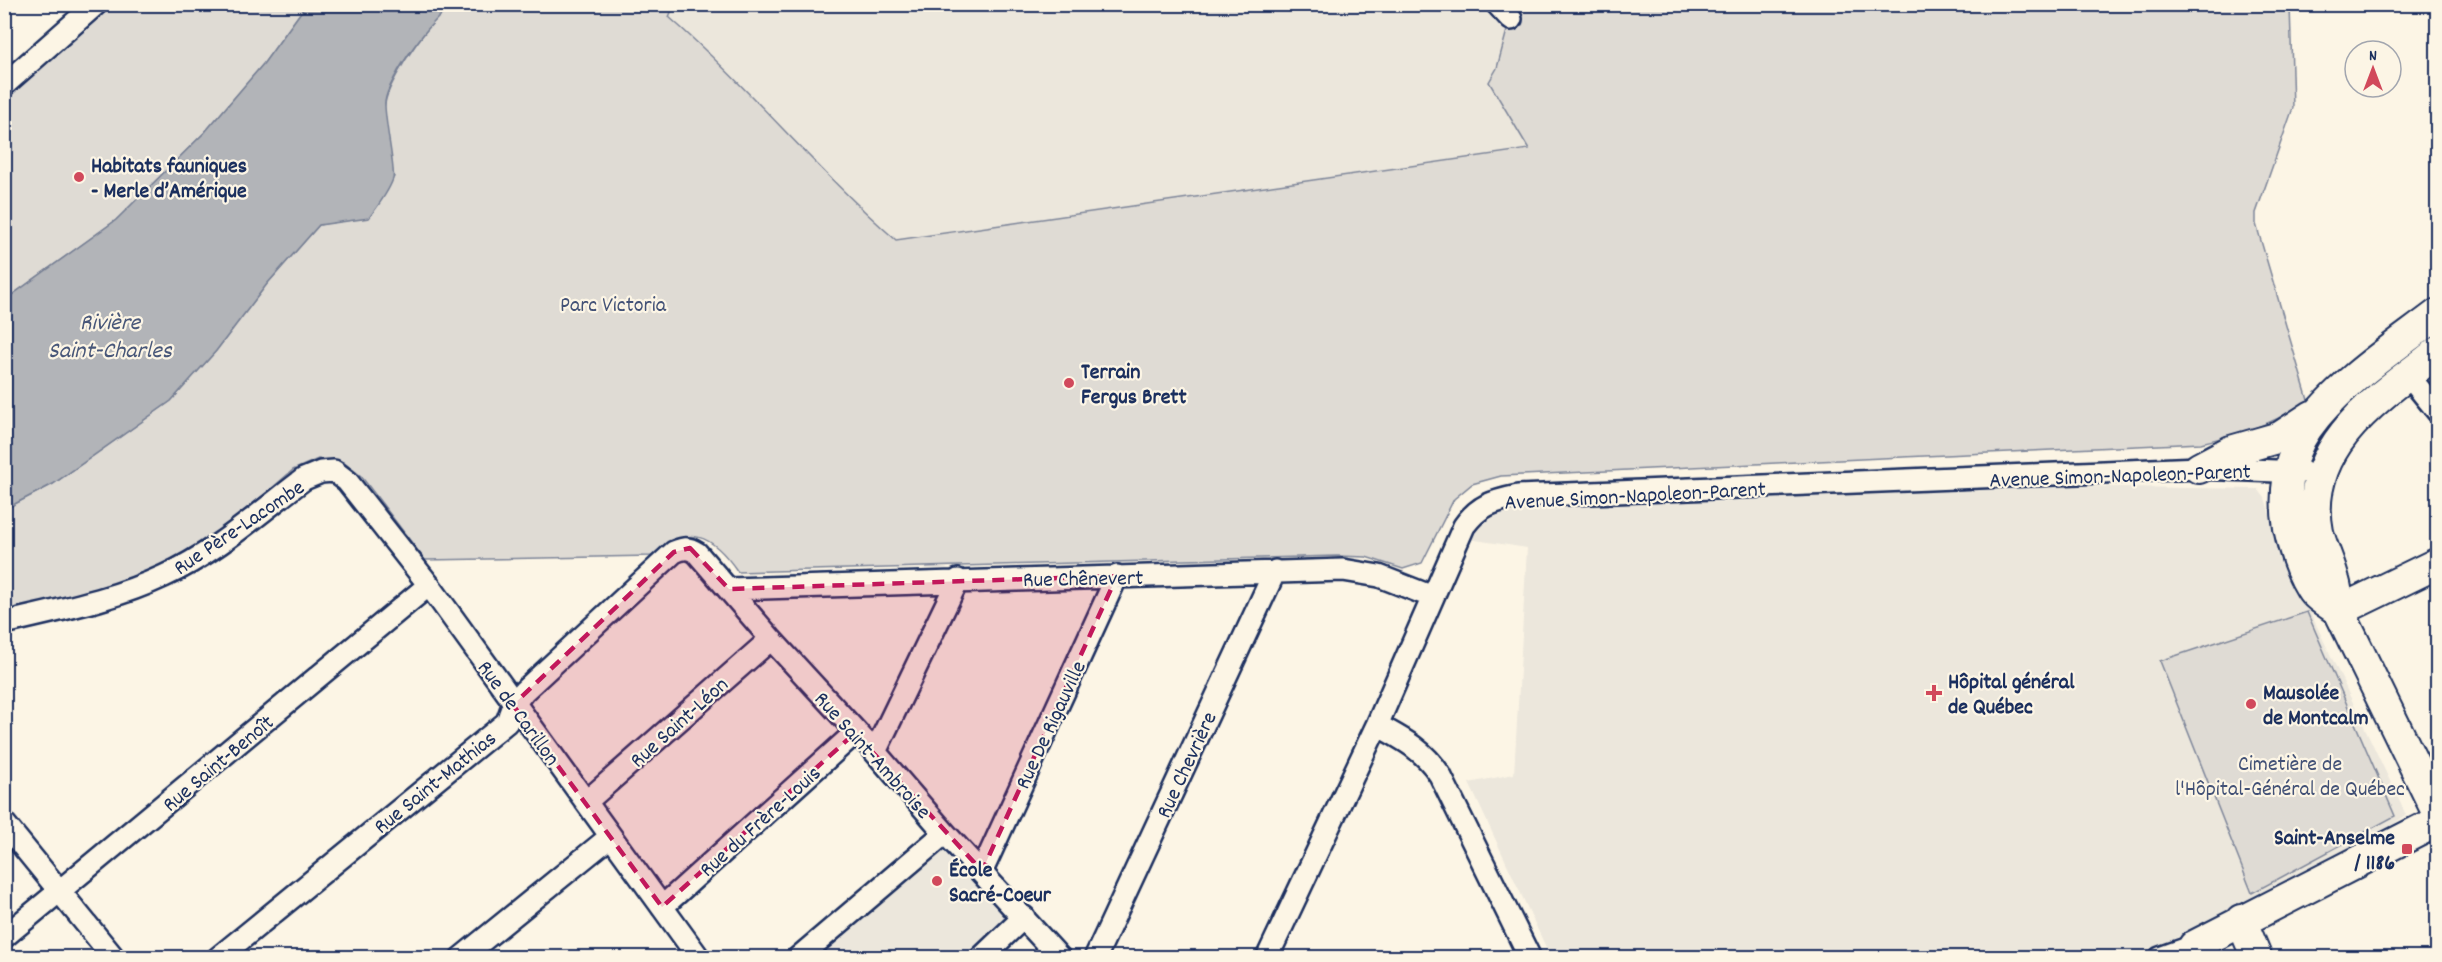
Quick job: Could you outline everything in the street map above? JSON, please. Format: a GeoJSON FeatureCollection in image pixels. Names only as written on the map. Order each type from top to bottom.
{"type":"FeatureCollection","features":[{"type":"Feature","properties":{"kind":"street"},"geometry":{"type":"LineString","coordinates":[[4,85],[96,4]]}},
{"type":"Feature","properties":{"kind":"street"},"geometry":{"type":"LineString","coordinates":[[2339,611],[2311,590],[2291,539],[2286,497],[2290,470],[2306,429],[2329,404],[2389,351],[2438,314]]}},
{"type":"Feature","properties":{"kind":"street"},"geometry":{"type":"LineString","coordinates":[[2438,352],[2357,418],[2340,438],[2322,473],[2316,514],[2319,532],[2335,581],[2339,611],[2438,814]]}},
{"type":"Feature","properties":{"kind":"street"},"geometry":{"type":"LineString","coordinates":[[2408,375],[2438,412]]}},
{"type":"Feature","properties":{"kind":"street"},"geometry":{"type":"LineString","coordinates":[[2199,468],[2231,451],[2280,437],[2329,404]]}},
{"type":"Feature","properties":{"kind":"street","name":"Avenue Simon-Napoleon-Parent"},"geometry":{"type":"LineString","coordinates":[[1267,957],[1377,725],[1464,526],[1486,504],[1518,496],[2199,468],[2322,473]]}},
{"type":"Feature","properties":{"kind":"street","name":"Rue de Carillon"},"geometry":{"type":"LineString","coordinates":[[334,471],[347,481],[429,585],[513,705],[699,957]]}},
{"type":"Feature","properties":{"kind":"street","name":"Rue Père-Lacombe"},"geometry":{"type":"LineString","coordinates":[[4,622],[114,596],[165,576],[214,547],[304,479],[321,472],[334,471]]}},
{"type":"Feature","properties":{"kind":"street","name":"Rue Saint-Ambroise"},"geometry":{"type":"LineString","coordinates":[[690,548],[729,589],[855,733],[875,752],[945,833],[1060,957]]}},
{"type":"Feature","properties":{"kind":"street","name":"Rue Saint-Mathias"},"geometry":{"type":"LineString","coordinates":[[218,957],[507,722],[513,705],[524,691],[674,552],[690,548]]}},
{"type":"Feature","properties":{"kind":"street"},"geometry":{"type":"LineString","coordinates":[[2339,611],[2438,563]]}},
{"type":"Feature","properties":{"kind":"street","name":"Rue Chênevert"},"geometry":{"type":"LineString","coordinates":[[729,589],[958,580],[1343,570],[1370,574],[1433,597]]}},
{"type":"Feature","properties":{"kind":"street","name":"Rue Chevrière"},"geometry":{"type":"LineString","coordinates":[[1095,957],[1275,572]]}},
{"type":"Feature","properties":{"kind":"street","name":"Rue De Rigauville"},"geometry":{"type":"LineString","coordinates":[[982,871],[1117,576]]}},
{"type":"Feature","properties":{"kind":"street"},"geometry":{"type":"LineString","coordinates":[[875,752],[958,580]]}},
{"type":"Feature","properties":{"kind":"street","name":"Rue Saint-Benoît"},"geometry":{"type":"LineString","coordinates":[[4,937],[429,585]]}},
{"type":"Feature","properties":{"kind":"street","name":"Rue Saint-Léon"},"geometry":{"type":"LineString","coordinates":[[586,802],[771,639]]}},
{"type":"Feature","properties":{"kind":"street"},"geometry":{"type":"LineString","coordinates":[[1377,725],[1415,746],[1430,759],[1440,774],[1530,957]]}},
{"type":"Feature","properties":{"kind":"street","name":"Rue du Frère-Louis"},"geometry":{"type":"LineString","coordinates":[[663,907],[855,733]]}},
{"type":"Feature","properties":{"kind":"street"},"geometry":{"type":"LineString","coordinates":[[2160,957],[2197,952],[2241,920],[2438,820]]}},
{"type":"Feature","properties":{"kind":"street"},"geometry":{"type":"LineString","coordinates":[[4,823],[114,957]]}},
{"type":"Feature","properties":{"kind":"street"},"geometry":{"type":"LineString","coordinates":[[798,957],[945,833]]}},
{"type":"Feature","properties":{"kind":"street"},"geometry":{"type":"LineString","coordinates":[[461,957],[610,837]]}},
{"type":"Feature","properties":{"kind":"street"},"geometry":{"type":"LineString","coordinates":[[981,957],[1024,917]]}},
{"type":"Feature","properties":{"kind":"street"},"geometry":{"type":"LineString","coordinates":[[2241,920],[2257,957]]}},
{"type":"Feature","properties":{"kind":"highlighted area"},"geometry":{"type":"Polygon","coordinates":[[[690,548],[729,589],[1117,576],[982,871],[855,733],[662,907],[513,705],[674,552],[690,548]]]}},
{"type":"Feature","properties":{"kind":"shaded area"},"geometry":{"type":"Polygon","coordinates":[[[674,4],[1497,5],[1511,19],[1497,68],[1489,82],[1529,149],[896,240],[846,197],[698,43],[669,17],[674,4]]]}},
{"type":"Feature","properties":{"kind":"shaded area","name":"Hôpital général de Québec"},"geometry":{"type":"Polygon","coordinates":[[[2058,486],[2258,489],[2265,498],[2279,546],[2406,815],[2365,845],[2313,874],[2161,945],[2121,957],[1551,958],[1469,783],[1514,774],[1527,548],[1469,539],[1479,525],[1489,517],[1509,508],[1530,504],[2058,486]]]}},
{"type":"Feature","properties":{"kind":"shaded area","name":"École Sacré-Coeur"},"geometry":{"type":"Polygon","coordinates":[[[941,844],[1006,918],[963,957],[816,958],[941,844]]]}},
{"type":"Feature","properties":{"kind":"green space","name":"Parc Victoria"},"geometry":{"type":"Polygon","coordinates":[[[457,4],[503,4],[508,9],[510,4],[674,5],[669,17],[896,240],[1529,149],[1489,82],[1497,68],[1510,19],[1497,5],[2290,5],[2293,108],[2256,213],[2256,224],[2308,400],[2270,422],[2201,443],[1501,476],[1472,484],[1454,499],[1422,563],[1403,569],[1366,557],[1337,556],[738,572],[719,549],[699,537],[677,539],[652,556],[425,560],[361,476],[343,462],[318,459],[293,470],[206,545],[155,572],[5,618],[5,509],[53,484],[171,401],[216,351],[267,284],[319,225],[338,221],[394,177],[384,128],[386,99],[405,60],[426,31],[437,18],[457,4]]]}},
{"type":"Feature","properties":{"kind":"green space"},"geometry":{"type":"Polygon","coordinates":[[[96,5],[306,5],[264,63],[205,132],[116,220],[5,300],[5,85],[96,5]]]}},
{"type":"Feature","properties":{"kind":"green space","name":"Cimetière de l'Hôpital-Général de Québec"},"geometry":{"type":"Polygon","coordinates":[[[2307,612],[2395,816],[2252,893],[2160,661],[2307,612]]]}},
{"type":"Feature","properties":{"kind":"water","name":"Rivière Saint-Charles"},"geometry":{"type":"Polygon","coordinates":[[[306,5],[457,5],[448,9],[437,19],[414,47],[394,78],[388,92],[385,110],[393,179],[386,194],[369,218],[319,225],[267,284],[216,351],[171,401],[53,484],[5,509],[5,300],[116,220],[205,132],[264,63],[306,5]]]}},
{"type":"Feature","properties":{"kind":"place","name":"Habitats fauniques - Merle d’Amérique"},"geometry":{"type":"Point","coordinates":[79,177]}},
{"type":"Feature","properties":{"kind":"place","name":"Terrain Fergus Brett"},"geometry":{"type":"Point","coordinates":[1069,383]}},
{"type":"Feature","properties":{"kind":"place","name":"Hôpital général de Québec"},"geometry":{"type":"Point","coordinates":[1934,693]}},
{"type":"Feature","properties":{"kind":"place","name":"Mausolée de Montcalm"},"geometry":{"type":"Point","coordinates":[2251,704]}},
{"type":"Feature","properties":{"kind":"place","name":"Saint-Anselme / 1186"},"geometry":{"type":"Point","coordinates":[2407,849]}},
{"type":"Feature","properties":{"kind":"place","name":"École Sacré-Coeur"},"geometry":{"type":"Point","coordinates":[937,881]}}]}
